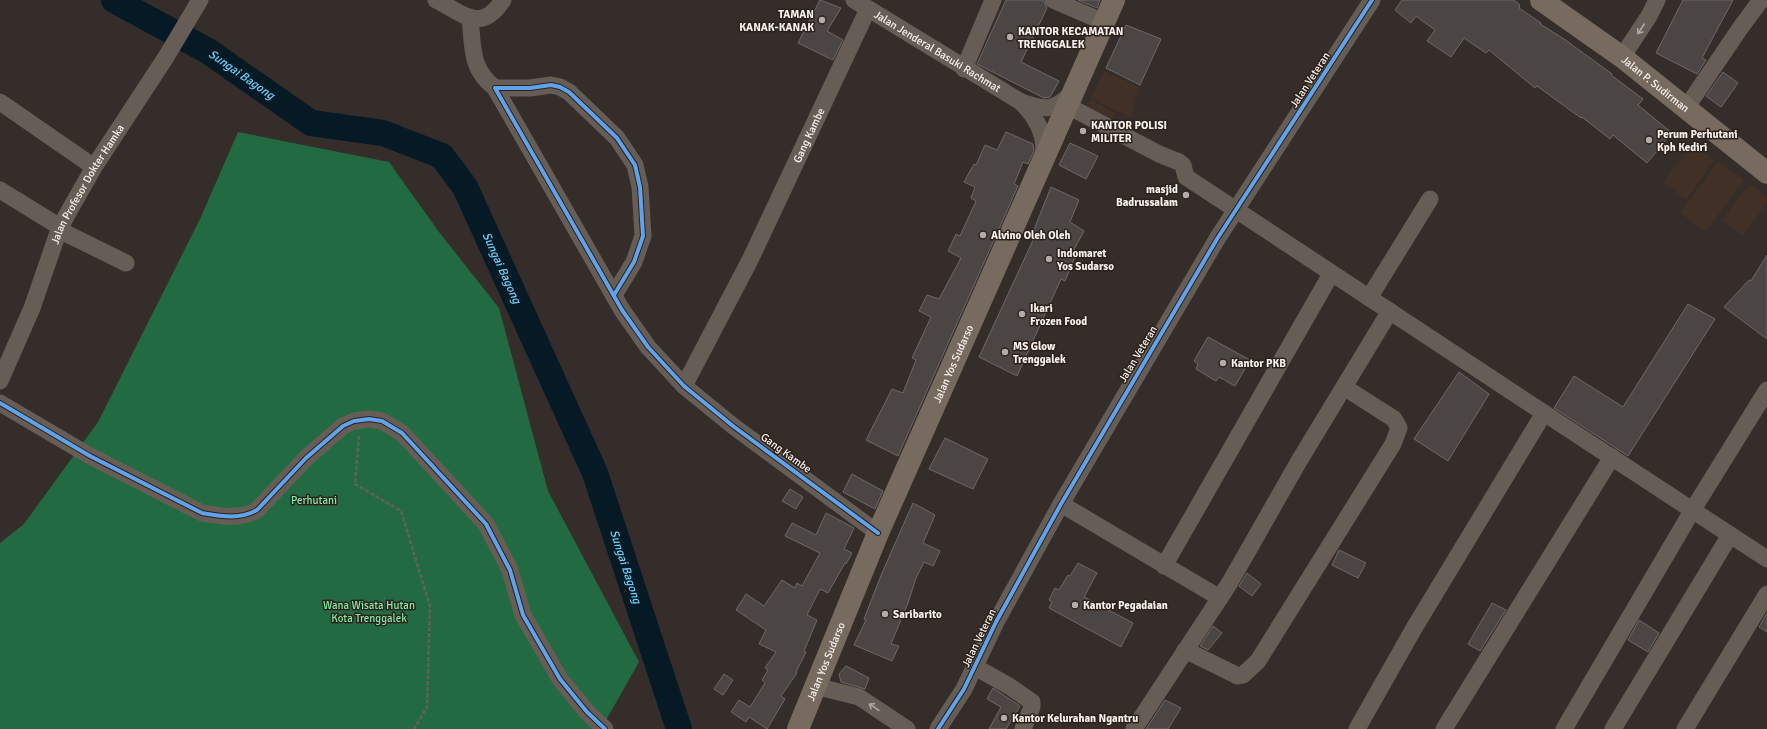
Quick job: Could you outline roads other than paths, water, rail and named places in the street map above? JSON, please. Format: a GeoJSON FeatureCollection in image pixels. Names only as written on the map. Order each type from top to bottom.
{"type":"FeatureCollection","features":[{"type":"Feature","properties":{"kind":"highway","name":"Jalan Yos Sudarso"},"geometry":{"type":"LineString","coordinates":[[798,729],[878,533],[1072,98],[1114,0]]}},
{"type":"Feature","properties":{"kind":"highway","name":"Jalan P. Sudirman"},"geometry":{"type":"LineString","coordinates":[[1541,0],[1622,57],[1767,173]]}},
{"type":"Feature","properties":{"kind":"street"},"geometry":{"type":"LineString","coordinates":[[436,0],[470,17],[480,19],[487,18],[503,0]]}},
{"type":"Feature","properties":{"kind":"street","name":"Jalan Jenderal Basuki Rachmat"},"geometry":{"type":"LineString","coordinates":[[854,0],[964,69],[1021,102]]}},
{"type":"Feature","properties":{"kind":"street"},"geometry":{"type":"LineString","coordinates":[[964,69],[993,0]]}},
{"type":"Feature","properties":{"kind":"street"},"geometry":{"type":"LineString","coordinates":[[1053,0],[1104,22]]}},
{"type":"Feature","properties":{"kind":"street","name":"Jalan Veteran"},"geometry":{"type":"LineString","coordinates":[[938,729],[964,689],[996,622],[1061,504],[1217,239],[1372,0]]}},
{"type":"Feature","properties":{"kind":"street"},"geometry":{"type":"LineString","coordinates":[[1622,57],[1649,16],[1657,0]]}},
{"type":"Feature","properties":{"kind":"street"},"geometry":{"type":"LineString","coordinates":[[1686,108],[1761,0]]}},
{"type":"Feature","properties":{"kind":"street","name":"Jalan Profesor Dokter Hamka"},"geometry":{"type":"LineString","coordinates":[[0,381],[32,308],[60,228],[94,168],[166,57],[199,2]]}},
{"type":"Feature","properties":{"kind":"street","name":"Gang Kambe"},"geometry":{"type":"LineString","coordinates":[[868,9],[750,260],[684,386],[733,426],[878,533]]}},
{"type":"Feature","properties":{"kind":"street"},"geometry":{"type":"LineString","coordinates":[[470,17],[476,66],[480,73],[495,88],[622,310],[648,348],[684,386]]}},
{"type":"Feature","properties":{"kind":"street"},"geometry":{"type":"LineString","coordinates":[[495,88],[560,87],[569,92],[617,138],[635,165],[640,187],[643,236],[634,262],[614,295]]}},
{"type":"Feature","properties":{"kind":"street"},"geometry":{"type":"LineString","coordinates":[[1021,102],[1040,108],[1051,108],[1072,98],[1159,154],[1179,162],[1183,166],[1186,177],[1236,211],[1767,559]]}},
{"type":"Feature","properties":{"kind":"street"},"geometry":{"type":"LineString","coordinates":[[0,102],[94,168]]}},
{"type":"Feature","properties":{"kind":"street"},"geometry":{"type":"LineString","coordinates":[[1021,102],[1032,114],[1041,130],[1045,147],[1042,163]]}},
{"type":"Feature","properties":{"kind":"street"},"geometry":{"type":"LineString","coordinates":[[2,194],[60,228],[126,263]]}},
{"type":"Feature","properties":{"kind":"street"},"geometry":{"type":"LineString","coordinates":[[1369,298],[1430,199]]}},
{"type":"Feature","properties":{"kind":"street"},"geometry":{"type":"LineString","coordinates":[[1164,566],[1331,274]]}},
{"type":"Feature","properties":{"kind":"street"},"geometry":{"type":"LineString","coordinates":[[1134,729],[1220,598],[1390,311]]}},
{"type":"Feature","properties":{"kind":"street"},"geometry":{"type":"LineString","coordinates":[[1185,650],[1238,676],[1243,675],[1258,662],[1393,444],[1399,428],[1394,419],[1344,387]]}},
{"type":"Feature","properties":{"kind":"street"},"geometry":{"type":"LineString","coordinates":[[1564,729],[1692,511],[1767,390]]}},
{"type":"Feature","properties":{"kind":"street"},"geometry":{"type":"LineString","coordinates":[[0,403],[104,463],[202,513],[222,516],[247,516],[257,510],[306,458],[343,426],[361,420],[382,421],[402,432],[486,524],[510,570],[523,615],[560,679],[587,712],[606,729]]}},
{"type":"Feature","properties":{"kind":"street"},"geometry":{"type":"LineString","coordinates":[[1357,729],[1413,630],[1544,413]]}},
{"type":"Feature","properties":{"kind":"street"},"geometry":{"type":"LineString","coordinates":[[1444,729],[1612,457]]}},
{"type":"Feature","properties":{"kind":"street"},"geometry":{"type":"LineString","coordinates":[[1061,504],[1220,598]]}},
{"type":"Feature","properties":{"kind":"street"},"geometry":{"type":"LineString","coordinates":[[1613,729],[1730,535]]}},
{"type":"Feature","properties":{"kind":"street"},"geometry":{"type":"LineString","coordinates":[[1685,729],[1767,594]]}},
{"type":"Feature","properties":{"kind":"street"},"geometry":{"type":"LineString","coordinates":[[975,667],[1009,686],[1032,702],[1032,706],[1023,729]]}},
{"type":"Feature","properties":{"kind":"street"},"geometry":{"type":"LineString","coordinates":[[815,686],[859,697],[907,729]]}},
{"type":"Feature","properties":{"kind":"waterway","name":"Sungai Bagong"},"geometry":{"type":"LineString","coordinates":[[114,0],[208,51],[311,123],[383,133],[442,156],[465,187],[595,473],[679,729]]}},
{"type":"Feature","properties":{"kind":"place","name":"TAMAN KANAK-KANAK"},"geometry":{"type":"Point","coordinates":[822,20]}},
{"type":"Feature","properties":{"kind":"place","name":"KANTOR KECAMATAN TRENGGALEK"},"geometry":{"type":"Point","coordinates":[1010,37]}},
{"type":"Feature","properties":{"kind":"place","name":"KANTOR POLISI MILITER"},"geometry":{"type":"Point","coordinates":[1083,131]}},
{"type":"Feature","properties":{"kind":"place","name":"Perum Perhutani Kph Kediri"},"geometry":{"type":"Point","coordinates":[1649,140]}},
{"type":"Feature","properties":{"kind":"place","name":"masjid Badrussalam"},"geometry":{"type":"Point","coordinates":[1186,195]}},
{"type":"Feature","properties":{"kind":"place","name":"Alvino Oleh Oleh"},"geometry":{"type":"Point","coordinates":[983,235]}},
{"type":"Feature","properties":{"kind":"place","name":"Indomaret Yos Sudarso"},"geometry":{"type":"Point","coordinates":[1049,259]}},
{"type":"Feature","properties":{"kind":"place","name":"Ikari Frozen Food"},"geometry":{"type":"Point","coordinates":[1022,314]}},
{"type":"Feature","properties":{"kind":"place","name":"MS Glow Trenggalek"},"geometry":{"type":"Point","coordinates":[1005,352]}},
{"type":"Feature","properties":{"kind":"place","name":"Kantor PKB"},"geometry":{"type":"Point","coordinates":[1223,363]}},
{"type":"Feature","properties":{"kind":"place","name":"Kantor Pegadaian"},"geometry":{"type":"Point","coordinates":[1075,605]}},
{"type":"Feature","properties":{"kind":"place","name":"Saribarito"},"geometry":{"type":"Point","coordinates":[885,614]}},
{"type":"Feature","properties":{"kind":"place","name":"Kantor Kelurahan Ngantru"},"geometry":{"type":"Point","coordinates":[1004,718]}},
{"type":"Feature","properties":{"kind":"park label","name":"Perhutani"},"geometry":{"type":"Point","coordinates":[314,500]}},
{"type":"Feature","properties":{"kind":"park label","name":"Wana Wisata Hutan Kota Trenggalek"},"geometry":{"type":"Point","coordinates":[369,611]}}]}
